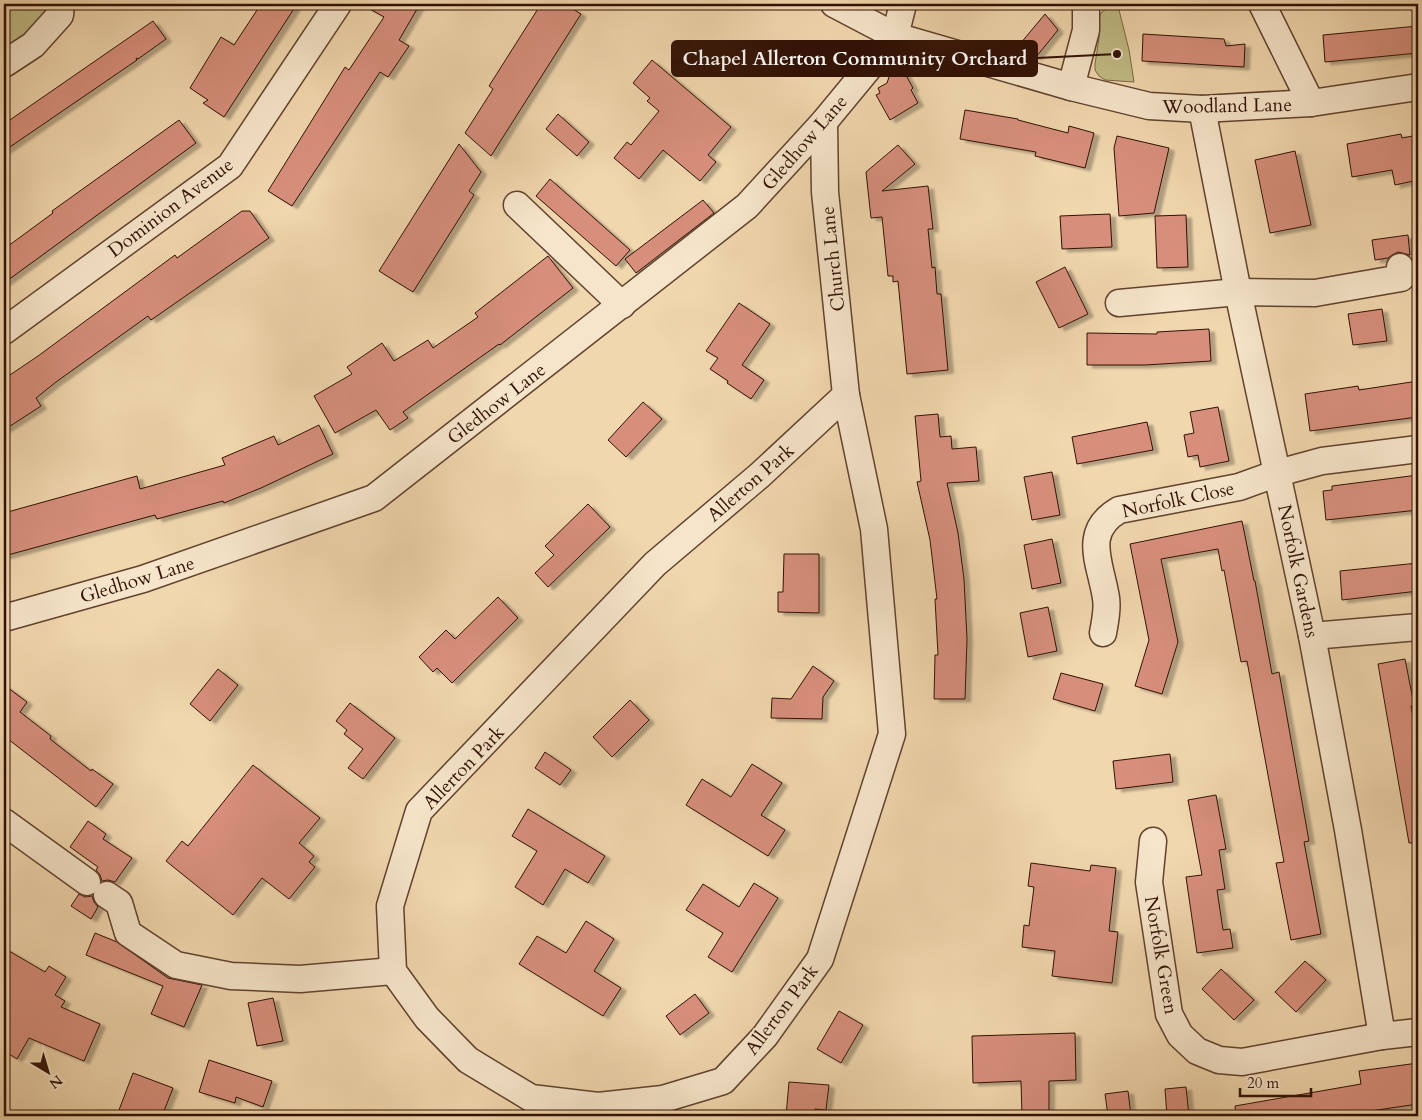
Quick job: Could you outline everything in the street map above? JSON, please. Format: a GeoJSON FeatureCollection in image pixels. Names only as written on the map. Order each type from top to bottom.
{"type":"FeatureCollection","features":[{"type":"Feature","properties":{"kind":"street"},"geometry":{"type":"LineString","coordinates":[[4,64],[33,45],[60,15],[62,4]]}},
{"type":"Feature","properties":{"kind":"street","name":"Dominion Avenue"},"geometry":{"type":"LineString","coordinates":[[4,331],[230,166],[338,4]]}},
{"type":"Feature","properties":{"kind":"street","name":"Woodland Lane"},"geometry":{"type":"LineString","coordinates":[[834,4],[895,36],[1071,87],[1149,106],[1202,109],[1311,103],[1418,87]]}},
{"type":"Feature","properties":{"kind":"street"},"geometry":{"type":"LineString","coordinates":[[895,36],[902,4]]}},
{"type":"Feature","properties":{"kind":"street"},"geometry":{"type":"LineString","coordinates":[[1071,87],[1086,30],[1086,4]]}},
{"type":"Feature","properties":{"kind":"street"},"geometry":{"type":"LineString","coordinates":[[1262,4],[1311,103]]}},
{"type":"Feature","properties":{"kind":"street","name":"Gledhow Lane"},"geometry":{"type":"LineString","coordinates":[[4,618],[143,579],[374,498],[747,206],[824,122],[895,36]]}},
{"type":"Feature","properties":{"kind":"street","name":"Norfolk Gardens"},"geometry":{"type":"LineString","coordinates":[[1202,109],[1238,292],[1312,636],[1348,830],[1382,1036]]}},
{"type":"Feature","properties":{"kind":"street","name":"Church Lane"},"geometry":{"type":"LineString","coordinates":[[824,122],[825,192],[846,395]]}},
{"type":"Feature","properties":{"kind":"street"},"geometry":{"type":"LineString","coordinates":[[517,205],[622,305]]}},
{"type":"Feature","properties":{"kind":"street"},"geometry":{"type":"LineString","coordinates":[[1119,303],[1238,292],[1315,294],[1401,278],[1406,264]]}},
{"type":"Feature","properties":{"kind":"street","name":"Allerton Park"},"geometry":{"type":"LineString","coordinates":[[846,395],[874,529],[892,734],[820,959],[765,1036],[723,1080],[663,1099],[598,1106],[531,1098],[468,1060],[427,1018],[393,971],[390,906],[419,811],[655,564],[760,476],[846,395]]}},
{"type":"Feature","properties":{"kind":"street","name":"Norfolk Close"},"geometry":{"type":"LineString","coordinates":[[1103,633],[1106,617],[1106,600],[1096,544],[1097,533],[1102,523],[1110,515],[1119,510],[1239,486],[1322,461],[1418,449]]}},
{"type":"Feature","properties":{"kind":"street"},"geometry":{"type":"LineString","coordinates":[[1312,636],[1418,627]]}},
{"type":"Feature","properties":{"kind":"street"},"geometry":{"type":"LineString","coordinates":[[4,822],[118,903],[128,933],[176,965],[232,976],[300,980],[393,971]]}},
{"type":"Feature","properties":{"kind":"street","name":"Norfolk Green"},"geometry":{"type":"LineString","coordinates":[[1152,842],[1149,882],[1169,1014],[1180,1035],[1197,1051],[1219,1060],[1242,1062],[1382,1036],[1418,1032]]}},
{"type":"Feature","properties":{"kind":"shaded area"},"geometry":{"type":"Polygon","coordinates":[[[4,4],[47,4],[43,18],[4,56],[4,4]]]}},
{"type":"Feature","properties":{"kind":"shaded area"},"geometry":{"type":"Polygon","coordinates":[[[1118,6],[1129,50],[1134,82],[1105,80],[1095,70],[1099,38],[1099,17],[1108,8],[1118,6]]]}},
{"type":"Feature","properties":{"kind":"building"},"geometry":{"type":"Polygon","coordinates":[[[261,4],[297,4],[224,117],[203,103],[208,100],[190,88],[221,37],[234,45],[261,4]]]}},
{"type":"Feature","properties":{"kind":"building"},"geometry":{"type":"Polygon","coordinates":[[[361,4],[420,4],[399,40],[409,46],[388,77],[380,72],[292,206],[268,191],[345,67],[349,70],[384,17],[361,4]]]}},
{"type":"Feature","properties":{"kind":"building"},"geometry":{"type":"Polygon","coordinates":[[[541,4],[565,4],[581,14],[491,156],[465,133],[493,89],[489,86],[541,4]]]}},
{"type":"Feature","properties":{"kind":"building"},"geometry":{"type":"Polygon","coordinates":[[[1045,14],[1058,30],[1036,57],[1015,50],[1045,14]]]}},
{"type":"Feature","properties":{"kind":"building"},"geometry":{"type":"Polygon","coordinates":[[[153,21],[166,39],[4,151],[4,124],[153,21]]]}},
{"type":"Feature","properties":{"kind":"building"},"geometry":{"type":"Polygon","coordinates":[[[1418,26],[1418,53],[1325,62],[1323,35],[1418,26]]]}},
{"type":"Feature","properties":{"kind":"building"},"geometry":{"type":"Polygon","coordinates":[[[1143,34],[1224,39],[1226,46],[1245,44],[1244,67],[1142,61],[1143,34]]]}},
{"type":"Feature","properties":{"kind":"building"},"geometry":{"type":"Polygon","coordinates":[[[652,60],[731,127],[708,155],[716,162],[700,181],[663,150],[639,179],[614,158],[627,142],[631,145],[659,111],[647,101],[650,98],[633,83],[652,60]]]}},
{"type":"Feature","properties":{"kind":"building"},"geometry":{"type":"Polygon","coordinates":[[[903,70],[913,88],[911,90],[918,103],[890,120],[876,95],[880,93],[878,88],[887,83],[890,74],[903,70]]]}},
{"type":"Feature","properties":{"kind":"building"},"geometry":{"type":"Polygon","coordinates":[[[965,110],[1018,119],[1068,133],[1069,126],[1094,133],[1085,168],[1035,156],[1036,152],[960,139],[965,110]]]}},
{"type":"Feature","properties":{"kind":"building"},"geometry":{"type":"Polygon","coordinates":[[[558,114],[589,142],[577,156],[546,129],[558,114]]]}},
{"type":"Feature","properties":{"kind":"building"},"geometry":{"type":"Polygon","coordinates":[[[179,120],[196,143],[4,283],[4,249],[53,213],[52,211],[179,120]]]}},
{"type":"Feature","properties":{"kind":"building"},"geometry":{"type":"Polygon","coordinates":[[[1401,134],[1402,138],[1418,135],[1418,180],[1395,185],[1392,170],[1352,177],[1347,144],[1401,134]]]}},
{"type":"Feature","properties":{"kind":"building"},"geometry":{"type":"Polygon","coordinates":[[[1117,136],[1169,148],[1154,213],[1119,216],[1114,148],[1117,136]]]}},
{"type":"Feature","properties":{"kind":"building"},"geometry":{"type":"Polygon","coordinates":[[[459,144],[481,172],[469,191],[474,195],[413,292],[379,271],[459,144]]]}},
{"type":"Feature","properties":{"kind":"building"},"geometry":{"type":"Polygon","coordinates":[[[898,145],[915,164],[882,191],[928,186],[933,229],[928,229],[932,268],[935,267],[937,294],[941,294],[948,370],[907,374],[898,281],[893,282],[893,276],[888,276],[882,217],[871,218],[866,172],[898,145]]]}},
{"type":"Feature","properties":{"kind":"building"},"geometry":{"type":"Polygon","coordinates":[[[1295,151],[1311,225],[1270,233],[1255,160],[1295,151]]]}},
{"type":"Feature","properties":{"kind":"building"},"geometry":{"type":"Polygon","coordinates":[[[550,179],[630,250],[616,266],[536,196],[550,179]]]}},
{"type":"Feature","properties":{"kind":"building"},"geometry":{"type":"Polygon","coordinates":[[[703,200],[714,213],[636,273],[625,259],[703,200]]]}},
{"type":"Feature","properties":{"kind":"building"},"geometry":{"type":"Polygon","coordinates":[[[242,211],[250,211],[269,238],[151,320],[148,316],[56,382],[36,398],[41,406],[4,430],[4,379],[175,255],[177,258],[242,211]]]}},
{"type":"Feature","properties":{"kind":"building"},"geometry":{"type":"Polygon","coordinates":[[[1110,214],[1112,247],[1062,249],[1060,216],[1110,214]]]}},
{"type":"Feature","properties":{"kind":"building"},"geometry":{"type":"Polygon","coordinates":[[[1186,215],[1188,267],[1157,268],[1155,216],[1186,215]]]}},
{"type":"Feature","properties":{"kind":"building"},"geometry":{"type":"Polygon","coordinates":[[[1408,235],[1410,255],[1398,252],[1388,258],[1375,260],[1372,240],[1408,235]]]}},
{"type":"Feature","properties":{"kind":"building"},"geometry":{"type":"Polygon","coordinates":[[[548,256],[573,288],[500,345],[403,412],[408,418],[390,430],[376,410],[335,433],[314,396],[352,374],[347,367],[382,343],[394,361],[428,340],[433,348],[478,317],[475,313],[548,256]]]}},
{"type":"Feature","properties":{"kind":"building"},"geometry":{"type":"Polygon","coordinates":[[[1065,267],[1088,314],[1059,328],[1036,282],[1065,267]]]}},
{"type":"Feature","properties":{"kind":"building"},"geometry":{"type":"Polygon","coordinates":[[[739,303],[770,324],[742,365],[764,380],[751,399],[710,369],[718,358],[706,351],[739,303]]]}},
{"type":"Feature","properties":{"kind":"building"},"geometry":{"type":"Polygon","coordinates":[[[1382,309],[1387,341],[1353,345],[1348,314],[1382,309]]]}},
{"type":"Feature","properties":{"kind":"building"},"geometry":{"type":"Polygon","coordinates":[[[1209,329],[1211,361],[1145,365],[1087,365],[1087,333],[1157,334],[1157,332],[1209,329]]]}},
{"type":"Feature","properties":{"kind":"building"},"geometry":{"type":"Polygon","coordinates":[[[1418,381],[1418,417],[1310,431],[1305,394],[1358,386],[1359,390],[1418,381]]]}},
{"type":"Feature","properties":{"kind":"building"},"geometry":{"type":"Polygon","coordinates":[[[643,402],[662,419],[626,457],[608,440],[643,402]]]}},
{"type":"Feature","properties":{"kind":"building"},"geometry":{"type":"Polygon","coordinates":[[[1218,407],[1229,461],[1200,467],[1198,455],[1188,457],[1184,435],[1194,433],[1190,412],[1218,407]]]}},
{"type":"Feature","properties":{"kind":"building"},"geometry":{"type":"Polygon","coordinates":[[[938,414],[940,437],[951,436],[952,449],[976,447],[979,481],[947,483],[958,533],[964,579],[967,639],[965,699],[934,699],[935,655],[938,655],[935,599],[937,599],[930,540],[917,482],[921,481],[915,416],[938,414]]]}},
{"type":"Feature","properties":{"kind":"building"},"geometry":{"type":"Polygon","coordinates":[[[1147,422],[1153,450],[1077,464],[1072,437],[1147,422]]]}},
{"type":"Feature","properties":{"kind":"building"},"geometry":{"type":"Polygon","coordinates":[[[319,425],[333,454],[261,488],[224,503],[223,501],[157,519],[155,515],[4,556],[4,513],[137,476],[140,489],[225,465],[222,458],[274,436],[278,445],[319,425]]]}},
{"type":"Feature","properties":{"kind":"building"},"geometry":{"type":"Polygon","coordinates":[[[1052,472],[1060,515],[1032,520],[1024,477],[1052,472]]]}},
{"type":"Feature","properties":{"kind":"building"},"geometry":{"type":"Polygon","coordinates":[[[1418,475],[1418,510],[1326,520],[1323,491],[1332,490],[1332,486],[1418,475]]]}},
{"type":"Feature","properties":{"kind":"building"},"geometry":{"type":"Polygon","coordinates":[[[588,504],[610,527],[548,587],[535,573],[554,555],[545,546],[588,504]]]}},
{"type":"Feature","properties":{"kind":"building"},"geometry":{"type":"Polygon","coordinates":[[[1242,521],[1272,674],[1279,672],[1309,841],[1304,842],[1321,934],[1291,940],[1276,863],[1284,862],[1247,661],[1241,662],[1224,570],[1222,571],[1218,549],[1161,559],[1178,642],[1162,694],[1135,686],[1149,640],[1130,544],[1242,521]]]}},
{"type":"Feature","properties":{"kind":"building"},"geometry":{"type":"Polygon","coordinates":[[[1052,539],[1061,583],[1032,589],[1024,545],[1052,539]]]}},
{"type":"Feature","properties":{"kind":"building"},"geometry":{"type":"Polygon","coordinates":[[[784,554],[819,554],[819,613],[778,612],[778,592],[783,592],[784,554]]]}},
{"type":"Feature","properties":{"kind":"building"},"geometry":{"type":"Polygon","coordinates":[[[1418,563],[1418,591],[1342,600],[1340,571],[1418,563]]]}},
{"type":"Feature","properties":{"kind":"building"},"geometry":{"type":"Polygon","coordinates":[[[498,597],[518,618],[452,683],[437,668],[433,672],[419,657],[446,630],[455,639],[498,597]]]}},
{"type":"Feature","properties":{"kind":"building"},"geometry":{"type":"Polygon","coordinates":[[[1048,607],[1057,651],[1028,657],[1020,613],[1048,607]]]}},
{"type":"Feature","properties":{"kind":"building"},"geometry":{"type":"Polygon","coordinates":[[[1405,659],[1414,705],[1411,706],[1418,744],[1418,843],[1409,843],[1378,664],[1405,659]]]}},
{"type":"Feature","properties":{"kind":"building"},"geometry":{"type":"Polygon","coordinates":[[[813,666],[834,681],[823,697],[822,719],[771,718],[772,698],[791,699],[813,666]]]}},
{"type":"Feature","properties":{"kind":"building"},"geometry":{"type":"Polygon","coordinates":[[[218,669],[238,685],[210,721],[190,704],[218,669]]]}},
{"type":"Feature","properties":{"kind":"building"},"geometry":{"type":"Polygon","coordinates":[[[1061,673],[1103,684],[1095,711],[1053,699],[1061,673]]]}},
{"type":"Feature","properties":{"kind":"building"},"geometry":{"type":"Polygon","coordinates":[[[4,685],[27,702],[20,712],[51,736],[50,739],[91,771],[92,769],[113,784],[96,807],[4,736],[4,685]]]}},
{"type":"Feature","properties":{"kind":"building"},"geometry":{"type":"Polygon","coordinates":[[[630,700],[649,720],[612,757],[593,737],[630,700]]]}},
{"type":"Feature","properties":{"kind":"building"},"geometry":{"type":"Polygon","coordinates":[[[350,703],[395,738],[363,779],[348,768],[363,749],[344,734],[347,730],[336,721],[350,703]]]}},
{"type":"Feature","properties":{"kind":"building"},"geometry":{"type":"Polygon","coordinates":[[[545,752],[571,770],[560,785],[535,768],[545,752]]]}},
{"type":"Feature","properties":{"kind":"building"},"geometry":{"type":"Polygon","coordinates":[[[1170,754],[1173,782],[1116,789],[1113,761],[1170,754]]]}},
{"type":"Feature","properties":{"kind":"building"},"geometry":{"type":"Polygon","coordinates":[[[752,764],[782,783],[761,815],[785,830],[768,856],[686,805],[702,779],[731,797],[752,764]]]}},
{"type":"Feature","properties":{"kind":"building"},"geometry":{"type":"Polygon","coordinates":[[[253,765],[320,818],[299,843],[314,856],[309,862],[315,867],[289,899],[262,878],[233,915],[166,861],[182,841],[188,846],[253,765]]]}},
{"type":"Feature","properties":{"kind":"building"},"geometry":{"type":"Polygon","coordinates":[[[1216,795],[1226,849],[1219,850],[1225,889],[1217,890],[1223,930],[1230,929],[1233,948],[1197,953],[1186,877],[1202,875],[1188,800],[1216,795]]]}},
{"type":"Feature","properties":{"kind":"building"},"geometry":{"type":"Polygon","coordinates":[[[528,809],[605,856],[588,883],[565,869],[543,905],[515,887],[537,851],[512,836],[528,809]]]}},
{"type":"Feature","properties":{"kind":"building"},"geometry":{"type":"Polygon","coordinates":[[[88,821],[106,834],[103,839],[132,858],[115,882],[102,881],[96,870],[98,867],[70,847],[88,821]]]}},
{"type":"Feature","properties":{"kind":"building"},"geometry":{"type":"Polygon","coordinates":[[[1031,863],[1090,871],[1091,865],[1116,868],[1109,931],[1118,932],[1112,983],[1052,976],[1055,951],[1022,947],[1024,925],[1029,926],[1034,887],[1028,886],[1031,863]]]}},
{"type":"Feature","properties":{"kind":"building"},"geometry":{"type":"Polygon","coordinates":[[[754,883],[778,898],[732,972],[708,957],[723,933],[686,910],[703,884],[739,907],[754,883]]]}},
{"type":"Feature","properties":{"kind":"building"},"geometry":{"type":"Polygon","coordinates":[[[79,894],[85,897],[92,896],[98,907],[91,919],[71,906],[79,894]]]}},
{"type":"Feature","properties":{"kind":"building"},"geometry":{"type":"Polygon","coordinates":[[[586,921],[614,939],[594,971],[621,988],[603,1016],[519,964],[537,936],[566,953],[586,921]]]}},
{"type":"Feature","properties":{"kind":"building"},"geometry":{"type":"Polygon","coordinates":[[[95,933],[117,942],[168,978],[202,985],[184,1027],[151,1014],[163,986],[86,955],[95,933]]]}},
{"type":"Feature","properties":{"kind":"building"},"geometry":{"type":"Polygon","coordinates":[[[4,948],[45,972],[49,966],[66,977],[55,995],[65,1001],[61,1007],[100,1024],[84,1061],[29,1038],[17,1059],[4,1051],[4,948]]]}},
{"type":"Feature","properties":{"kind":"building"},"geometry":{"type":"Polygon","coordinates":[[[1305,961],[1326,980],[1296,1012],[1275,992],[1305,961]]]}},
{"type":"Feature","properties":{"kind":"building"},"geometry":{"type":"Polygon","coordinates":[[[1221,969],[1254,1000],[1234,1020],[1202,989],[1221,969]]]}},
{"type":"Feature","properties":{"kind":"building"},"geometry":{"type":"Polygon","coordinates":[[[695,994],[709,1013],[680,1035],[666,1016],[695,994]]]}},
{"type":"Feature","properties":{"kind":"building"},"geometry":{"type":"Polygon","coordinates":[[[273,998],[283,1041],[257,1046],[248,1003],[273,998]]]}},
{"type":"Feature","properties":{"kind":"building"},"geometry":{"type":"Polygon","coordinates":[[[839,1011],[863,1025],[841,1063],[817,1049],[839,1011]]]}},
{"type":"Feature","properties":{"kind":"building"},"geometry":{"type":"Polygon","coordinates":[[[1075,1033],[1076,1080],[1049,1081],[1049,1116],[1022,1116],[1021,1081],[973,1083],[972,1036],[1075,1033]]]}},
{"type":"Feature","properties":{"kind":"building"},"geometry":{"type":"Polygon","coordinates":[[[209,1060],[272,1081],[263,1107],[236,1097],[235,1103],[199,1092],[209,1060]]]}},
{"type":"Feature","properties":{"kind":"building"},"geometry":{"type":"Polygon","coordinates":[[[1418,1063],[1418,1104],[1350,1114],[1350,1116],[1236,1116],[1235,1106],[1361,1084],[1359,1071],[1418,1063]]]}},
{"type":"Feature","properties":{"kind":"building"},"geometry":{"type":"Polygon","coordinates":[[[133,1073],[173,1088],[162,1116],[136,1116],[119,1110],[133,1073]]]}},
{"type":"Feature","properties":{"kind":"building"},"geometry":{"type":"Polygon","coordinates":[[[789,1082],[829,1085],[826,1110],[815,1109],[815,1116],[786,1116],[789,1082]]]}},
{"type":"Feature","properties":{"kind":"building"},"geometry":{"type":"Polygon","coordinates":[[[1186,1087],[1189,1116],[1167,1116],[1165,1089],[1186,1087]]]}},
{"type":"Feature","properties":{"kind":"building"},"geometry":{"type":"Polygon","coordinates":[[[1128,1091],[1131,1116],[1108,1116],[1105,1094],[1128,1091]]]}},
{"type":"Feature","properties":{"kind":"place","name":"Chapel Allerton Community Orchard"},"geometry":{"type":"Point","coordinates":[1117,54]}}]}
